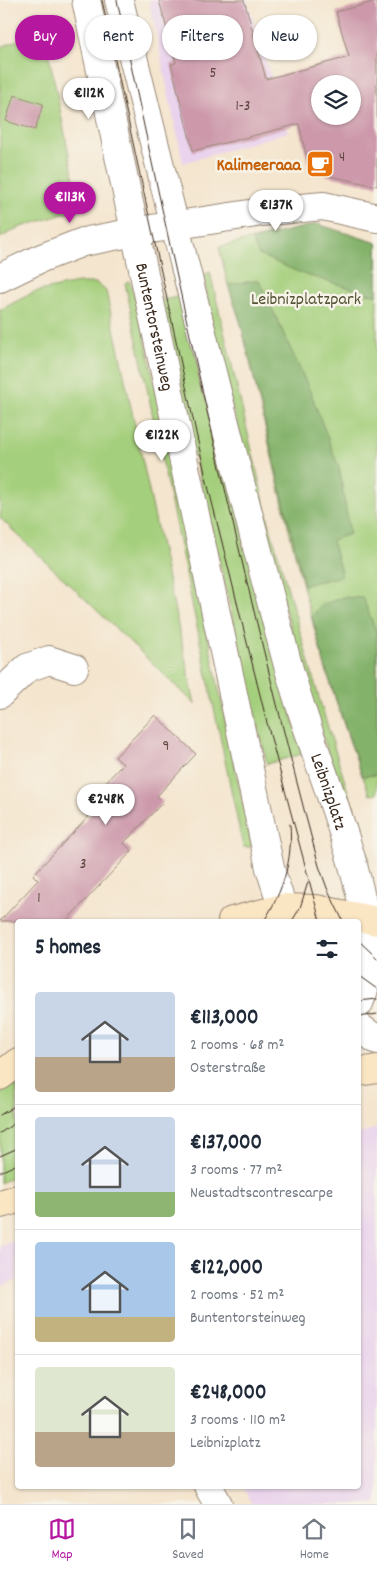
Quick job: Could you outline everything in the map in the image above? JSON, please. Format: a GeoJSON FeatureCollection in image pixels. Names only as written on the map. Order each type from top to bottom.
{"type":"FeatureCollection","features":[{"type":"Feature","properties":{"kind":"main road"},"geometry":{"type":"LineString","coordinates":[[250,919],[316,909],[371,919]]}},
{"type":"Feature","properties":{"kind":"main road"},"geometry":{"type":"LineString","coordinates":[[0,1076],[15,1064]]}},
{"type":"Feature","properties":{"kind":"main road"},"geometry":{"type":"LineString","coordinates":[[361,1072],[377,1069]]}},
{"type":"Feature","properties":{"kind":"main road"},"geometry":{"type":"LineString","coordinates":[[0,1204],[15,1200]]}},
{"type":"Feature","properties":{"kind":"street","name":"Buntentorsteinweg"},"geometry":{"type":"LineString","coordinates":[[86,0],[288,666]]}},
{"type":"Feature","properties":{"kind":"street","name":"Buntentorsteinweg"},"geometry":{"type":"LineString","coordinates":[[119,0],[232,683],[270,868],[285,915]]}},
{"type":"Feature","properties":{"kind":"street"},"geometry":{"type":"LineString","coordinates":[[0,278],[39,259],[83,242],[269,211],[323,206],[377,218]]}},
{"type":"Feature","properties":{"kind":"street"},"geometry":{"type":"LineString","coordinates":[[0,694],[27,668],[49,660],[74,668]]}},
{"type":"Feature","properties":{"kind":"street","name":"Leibnizplatz"},"geometry":{"type":"LineString","coordinates":[[288,666],[371,919],[370,952],[366,983],[361,997]]}},
{"type":"Feature","properties":{"kind":"street"},"geometry":{"type":"LineString","coordinates":[[361,1028],[377,1040]]}},
{"type":"Feature","properties":{"kind":"street"},"geometry":{"type":"LineString","coordinates":[[210,1489],[218,1504]]}},
{"type":"Feature","properties":{"kind":"shaded area"},"geometry":{"type":"Polygon","coordinates":[[[149,0],[247,0],[253,19],[253,60],[266,60],[288,132],[183,163],[149,0]]]}},
{"type":"Feature","properties":{"kind":"shaded area"},"geometry":{"type":"Polygon","coordinates":[[[377,1128],[377,1504],[252,1504],[244,1489],[361,1489],[361,1133],[377,1128]]]}},
{"type":"Feature","properties":{"kind":"shaded area"},"geometry":{"type":"Polygon","coordinates":[[[15,1240],[15,1281],[0,1287],[0,1246],[15,1240]]]}},
{"type":"Feature","properties":{"kind":"green space"},"geometry":{"type":"Polygon","coordinates":[[[15,41],[15,60],[50,60],[80,209],[18,228],[0,238],[0,43],[1,47],[15,41]]]}},
{"type":"Feature","properties":{"kind":"green space","name":"Leibnizplatzpark"},"geometry":{"type":"Polygon","coordinates":[[[317,224],[377,243],[377,794],[370,795],[329,680],[312,621],[282,502],[241,324],[228,285],[219,247],[317,224]]]}},
{"type":"Feature","properties":{"kind":"green space"},"geometry":{"type":"Polygon","coordinates":[[[317,224],[377,243],[377,296],[303,274],[259,255],[251,240],[317,224]]]}},
{"type":"Feature","properties":{"kind":"green space"},"geometry":{"type":"Polygon","coordinates":[[[210,272],[269,523],[319,698],[369,860],[360,861],[283,602],[213,333],[204,275],[210,272]]]}},
{"type":"Feature","properties":{"kind":"green space"},"geometry":{"type":"Polygon","coordinates":[[[259,280],[310,391],[339,468],[350,534],[332,540],[342,576],[304,585],[241,324],[228,285],[259,280]]]}},
{"type":"Feature","properties":{"kind":"green space"},"geometry":{"type":"Polygon","coordinates":[[[129,281],[139,308],[252,847],[243,847],[125,283],[129,281]]]}},
{"type":"Feature","properties":{"kind":"green space"},"geometry":{"type":"Polygon","coordinates":[[[77,283],[96,283],[106,291],[195,704],[0,518],[0,310],[34,292],[77,283]]]}},
{"type":"Feature","properties":{"kind":"green space"},"geometry":{"type":"Polygon","coordinates":[[[187,295],[302,754],[267,764],[158,301],[187,295]]]}},
{"type":"Feature","properties":{"kind":"green space"},"geometry":{"type":"Polygon","coordinates":[[[343,597],[363,598],[377,634],[377,775],[362,776],[325,667],[312,616],[321,605],[343,597]]]}},
{"type":"Feature","properties":{"kind":"green space"},"geometry":{"type":"Polygon","coordinates":[[[15,1084],[15,1176],[0,1183],[0,1095],[15,1084]]]}},
{"type":"Feature","properties":{"kind":"building"},"geometry":{"type":"Polygon","coordinates":[[[159,0],[244,0],[253,32],[253,60],[261,60],[266,79],[349,57],[336,12],[377,1],[377,186],[310,172],[299,124],[193,151],[171,64],[176,63],[175,60],[243,60],[243,15],[163,15],[159,0]]]}},
{"type":"Feature","properties":{"kind":"building"},"geometry":{"type":"Polygon","coordinates":[[[14,95],[43,104],[35,130],[6,121],[14,95]]]}},
{"type":"Feature","properties":{"kind":"building"},"geometry":{"type":"Polygon","coordinates":[[[155,715],[196,754],[157,796],[163,802],[124,843],[132,851],[68,919],[15,919],[15,921],[0,921],[38,880],[33,875],[92,813],[84,805],[123,764],[115,757],[155,715]]]}},
{"type":"Feature","properties":{"kind":"tram line"},"geometry":{"type":"LineString","coordinates":[[102,0],[205,474],[268,727],[319,919]]}},
{"type":"Feature","properties":{"kind":"tram line"},"geometry":{"type":"LineString","coordinates":[[117,0],[188,326],[264,651],[319,866],[342,919]]}},
{"type":"Feature","properties":{"kind":"tram line"},"geometry":{"type":"LineString","coordinates":[[265,919],[271,910],[285,875],[290,850],[290,824]]}},
{"type":"Feature","properties":{"kind":"tram line"},"geometry":{"type":"LineString","coordinates":[[293,919],[300,908],[308,882]]}},
{"type":"Feature","properties":{"kind":"tram line"},"geometry":{"type":"LineString","coordinates":[[361,943],[377,958]]}},
{"type":"Feature","properties":{"kind":"tram line"},"geometry":{"type":"LineString","coordinates":[[361,977],[377,989]]}},
{"type":"Feature","properties":{"kind":"tram line"},"geometry":{"type":"LineString","coordinates":[[361,1001],[377,999]]}},
{"type":"Feature","properties":{"kind":"tram line"},"geometry":{"type":"LineString","coordinates":[[361,1017],[377,1014]]}},
{"type":"Feature","properties":{"kind":"tram line"},"geometry":{"type":"LineString","coordinates":[[0,1115],[15,1106]]}},
{"type":"Feature","properties":{"kind":"tram line"},"geometry":{"type":"LineString","coordinates":[[0,1133],[15,1123]]}},
{"type":"Feature","properties":{"kind":"tram line"},"geometry":{"type":"LineString","coordinates":[[0,1156],[15,1149]]}},
{"type":"Feature","properties":{"kind":"tram line"},"geometry":{"type":"LineString","coordinates":[[0,1172],[15,1165]]}},
{"type":"Feature","properties":{"kind":"place","name":"Kalimeeraaa"},"geometry":{"type":"Point","coordinates":[320,164]}}]}
